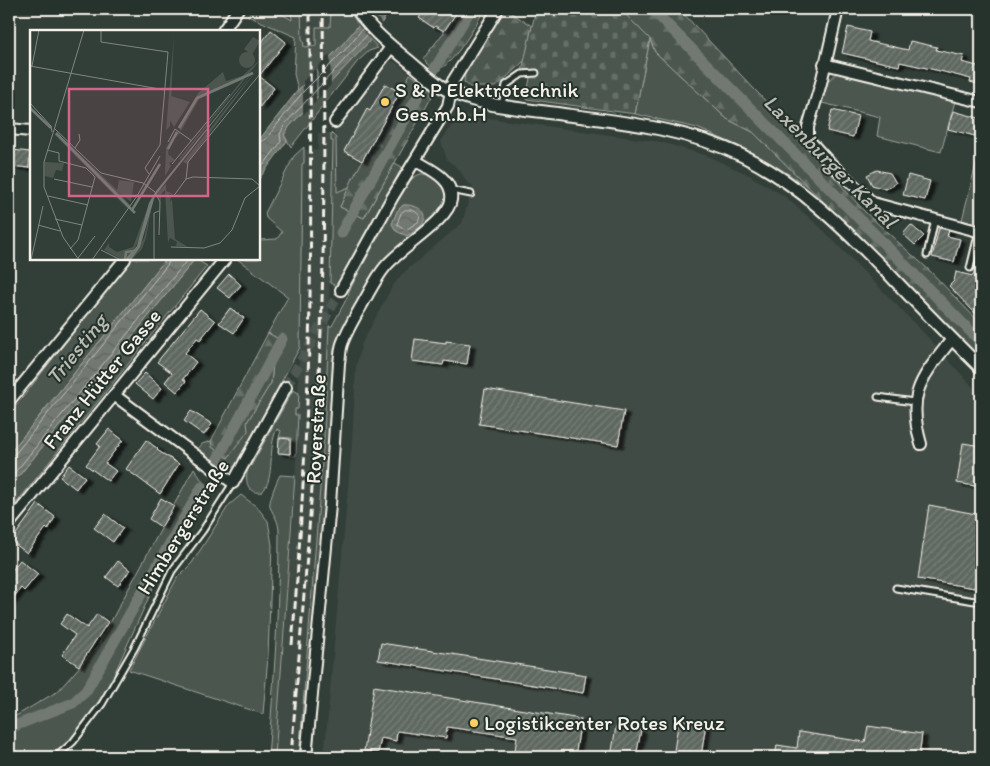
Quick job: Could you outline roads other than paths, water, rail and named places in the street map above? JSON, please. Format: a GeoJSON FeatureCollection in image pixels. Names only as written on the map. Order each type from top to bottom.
{"type":"FeatureCollection","features":[{"type":"Feature","properties":{"kind":"street"},"geometry":{"type":"LineString","coordinates":[[224,30],[238,9]]}},
{"type":"Feature","properties":{"kind":"street"},"geometry":{"type":"LineString","coordinates":[[357,9],[388,45],[450,92],[465,98],[502,106],[660,129],[709,143],[742,156],[764,168],[816,204],[850,235],[981,368]]}},
{"type":"Feature","properties":{"kind":"street"},"geometry":{"type":"LineString","coordinates":[[341,290],[392,198],[448,106],[452,81],[498,9]]}},
{"type":"Feature","properties":{"kind":"street"},"geometry":{"type":"LineString","coordinates":[[838,9],[808,127],[808,139],[827,160],[873,202],[980,231]]}},
{"type":"Feature","properties":{"kind":"street"},"geometry":{"type":"LineString","coordinates":[[335,122],[388,45]]}},
{"type":"Feature","properties":{"kind":"street"},"geometry":{"type":"LineString","coordinates":[[824,64],[981,102]]}},
{"type":"Feature","properties":{"kind":"street"},"geometry":{"type":"LineString","coordinates":[[9,129],[30,131]]}},
{"type":"Feature","properties":{"kind":"street"},"geometry":{"type":"LineString","coordinates":[[416,161],[438,174],[447,182],[451,190]]}},
{"type":"Feature","properties":{"kind":"street","name":"Royerstraße"},"geometry":{"type":"LineString","coordinates":[[306,757],[330,505],[339,363],[342,345],[348,329],[385,267],[402,249],[441,218],[451,202],[451,190]]}},
{"type":"Feature","properties":{"kind":"street"},"geometry":{"type":"LineString","coordinates":[[9,401],[124,260]]}},
{"type":"Feature","properties":{"kind":"street","name":"Franz Hütter Gasse"},"geometry":{"type":"LineString","coordinates":[[9,524],[224,260]]}},
{"type":"Feature","properties":{"kind":"street"},"geometry":{"type":"LineString","coordinates":[[921,444],[916,428],[914,402],[923,377],[952,339]]}},
{"type":"Feature","properties":{"kind":"street","name":"Himbergerstraße"},"geometry":{"type":"LineString","coordinates":[[233,484],[286,387]]}},
{"type":"Feature","properties":{"kind":"street"},"geometry":{"type":"LineString","coordinates":[[114,395],[233,484]]}},
{"type":"Feature","properties":{"kind":"lane"},"geometry":{"type":"LineString","coordinates":[[502,106],[506,85],[522,74],[536,73]]}},
{"type":"Feature","properties":{"kind":"lane"},"geometry":{"type":"LineString","coordinates":[[451,190],[471,194]]}},
{"type":"Feature","properties":{"kind":"lane"},"geometry":{"type":"LineString","coordinates":[[927,255],[935,219]]}},
{"type":"Feature","properties":{"kind":"lane"},"geometry":{"type":"LineString","coordinates":[[970,268],[980,231]]}},
{"type":"Feature","properties":{"kind":"lane"},"geometry":{"type":"LineString","coordinates":[[878,397],[914,402]]}},
{"type":"Feature","properties":{"kind":"lane","name":"Himbergerstraße"},"geometry":{"type":"LineString","coordinates":[[56,757],[73,742],[102,704],[136,647],[172,571],[203,530],[233,484]]}},
{"type":"Feature","properties":{"kind":"lane"},"geometry":{"type":"LineString","coordinates":[[896,588],[981,602]]}},
{"type":"Feature","properties":{"kind":"water"},"geometry":{"type":"Polygon","coordinates":[[[372,9],[391,9],[368,43],[289,127],[284,135],[287,141],[260,178],[260,139],[298,90],[341,46],[372,9]]]}},
{"type":"Feature","properties":{"kind":"water"},"geometry":{"type":"Polygon","coordinates":[[[403,205],[416,207],[423,211],[425,215],[422,225],[407,236],[396,231],[392,224],[397,211],[403,205]]]}},
{"type":"Feature","properties":{"kind":"water"},"geometry":{"type":"Polygon","coordinates":[[[165,260],[194,260],[9,488],[9,454],[165,260]]]}},
{"type":"Feature","properties":{"kind":"waterway"},"geometry":{"type":"LineString","coordinates":[[341,233],[414,103],[471,9]]}},
{"type":"Feature","properties":{"kind":"waterway","name":"Laxenburger Kanal"},"geometry":{"type":"LineString","coordinates":[[652,9],[981,342]]}},
{"type":"Feature","properties":{"kind":"waterway"},"geometry":{"type":"LineString","coordinates":[[216,462],[282,339]]}},
{"type":"Feature","properties":{"kind":"waterway"},"geometry":{"type":"LineString","coordinates":[[9,728],[73,703],[86,691],[202,487]]}},
{"type":"Feature","properties":{"kind":"tunnel"},"geometry":{"type":"LineString","coordinates":[[286,387],[341,290]]}},
{"type":"Feature","properties":{"kind":"railway"},"geometry":{"type":"LineString","coordinates":[[292,645],[298,571],[309,346],[311,220],[310,9]]}},
{"type":"Feature","properties":{"kind":"railway"},"geometry":{"type":"LineString","coordinates":[[291,757],[312,491],[321,331],[324,210],[323,9]]}},
{"type":"Feature","properties":{"kind":"place","name":"S & P Elektrotechnik Ges.m.b.H"},"geometry":{"type":"Point","coordinates":[385,102]}},
{"type":"Feature","properties":{"kind":"place","name":"Logistikcenter Rotes Kreuz"},"geometry":{"type":"Point","coordinates":[474,723]}},
{"type":"Feature","properties":{"kind":"water label","name":"Triesting"},"geometry":{"type":"Point","coordinates":[76,349]}}]}
